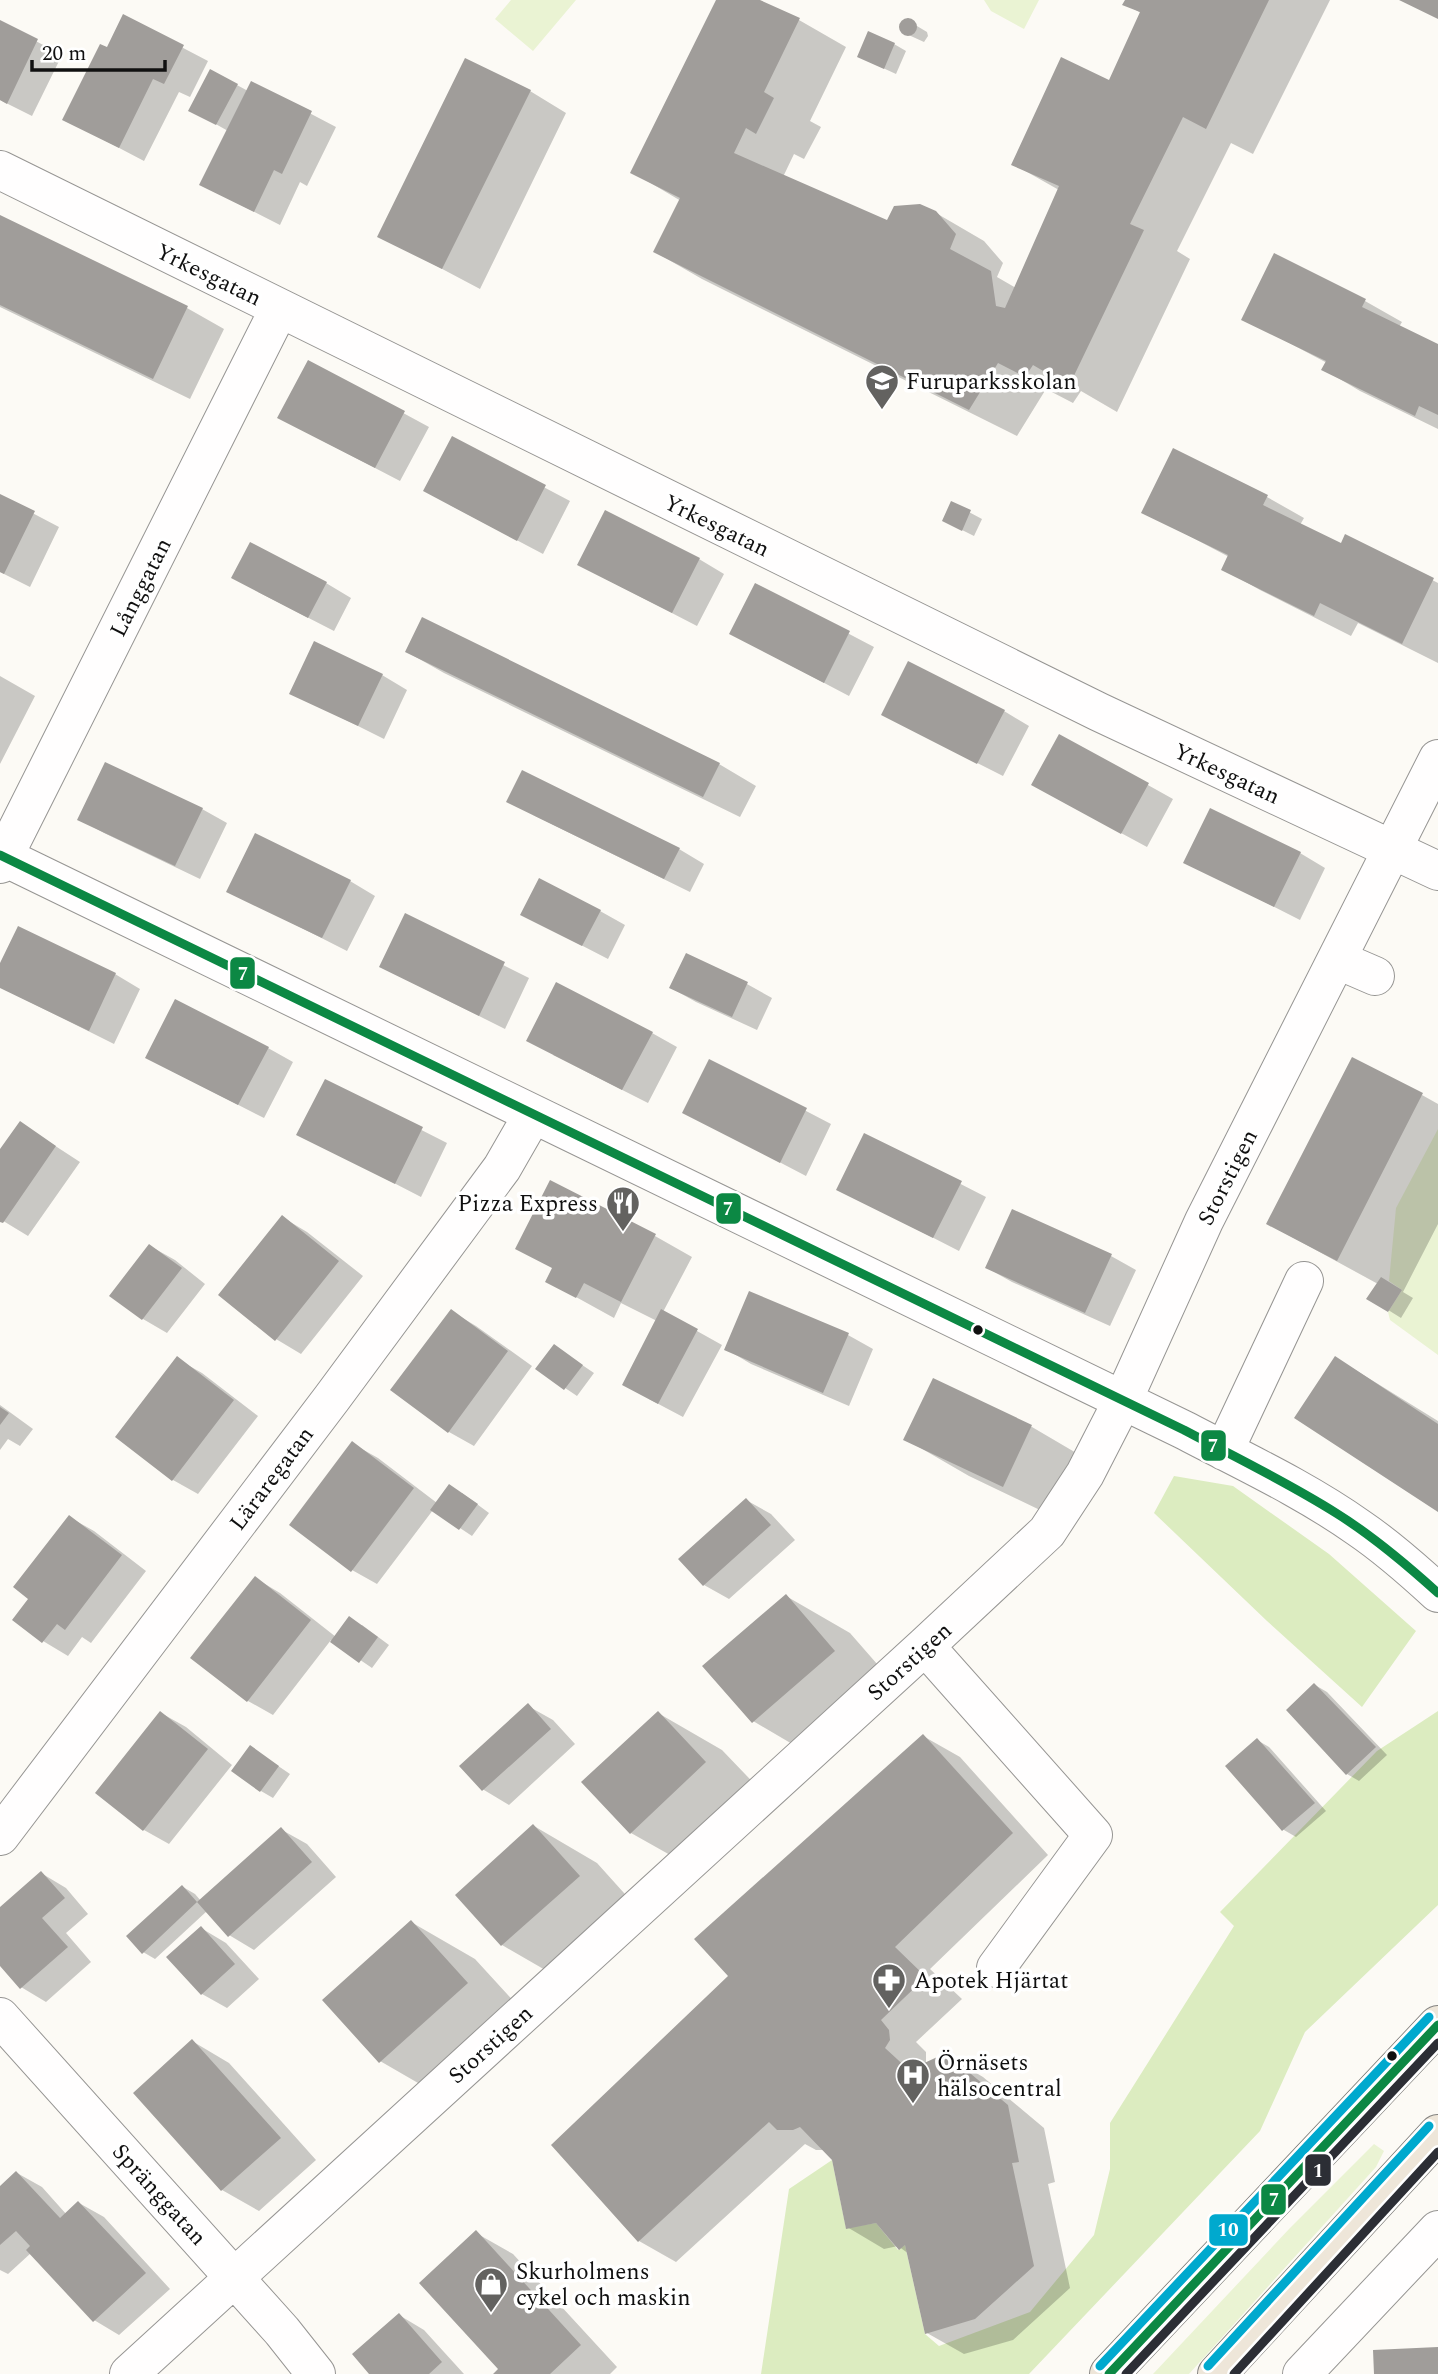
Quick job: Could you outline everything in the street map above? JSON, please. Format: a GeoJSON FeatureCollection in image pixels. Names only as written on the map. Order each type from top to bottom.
{"type":"FeatureCollection","features":[{"type":"Feature","properties":{"kind":"main road"},"geometry":{"type":"LineString","coordinates":[[1109,2374],[1438,2025]]}},
{"type":"Feature","properties":{"kind":"main road"},"geometry":{"type":"LineString","coordinates":[[1217,2374],[1438,2134]]}},
{"type":"Feature","properties":{"kind":"street","name":"Yrkesgatan"},"geometry":{"type":"LineString","coordinates":[[0,170],[1099,712],[1438,871]]}},
{"type":"Feature","properties":{"kind":"street","name":"Långgatan"},"geometry":{"type":"LineString","coordinates":[[2,858],[279,309]]}},
{"type":"Feature","properties":{"kind":"street","name":"Storstigen"},"geometry":{"type":"LineString","coordinates":[[129,2374],[1017,1562],[1046,1532],[1085,1474],[1123,1400],[1204,1221],[1438,759]]}},
{"type":"Feature","properties":{"kind":"street"},"geometry":{"type":"LineString","coordinates":[[2,858],[1224,1451],[1306,1494],[1358,1527],[1402,1560],[1438,1593]]}},
{"type":"Feature","properties":{"kind":"street"},"geometry":{"type":"LineString","coordinates":[[1338,960],[1375,976]]}},
{"type":"Feature","properties":{"kind":"street","name":"Läraregatan"},"geometry":{"type":"LineString","coordinates":[[0,1836],[502,1168],[533,1114]]}},
{"type":"Feature","properties":{"kind":"street"},"geometry":{"type":"LineString","coordinates":[[1224,1451],[1304,1281]]}},
{"type":"Feature","properties":{"kind":"street"},"geometry":{"type":"LineString","coordinates":[[925,1646],[1093,1835],[996,1968]]}},
{"type":"Feature","properties":{"kind":"street","name":"Spränggatan"},"geometry":{"type":"LineString","coordinates":[[0,2017],[282,2331],[316,2374]]}},
{"type":"Feature","properties":{"kind":"street"},"geometry":{"type":"LineString","coordinates":[[1302,2374],[1438,2230]]}},
{"type":"Feature","properties":{"kind":"green space"},"geometry":{"type":"Polygon","coordinates":[[[511,0],[576,0],[533,51],[495,19],[511,0]]]}},
{"type":"Feature","properties":{"kind":"green space"},"geometry":{"type":"Polygon","coordinates":[[[984,0],[1039,0],[1024,29],[991,11],[984,0]]]}},
{"type":"Feature","properties":{"kind":"green space"},"geometry":{"type":"Polygon","coordinates":[[[1438,1129],[1438,1355],[1390,1320],[1388,1312],[1402,1290],[1389,1281],[1396,1208],[1438,1129]]]}},
{"type":"Feature","properties":{"kind":"green space"},"geometry":{"type":"Polygon","coordinates":[[[1174,1476],[1233,1486],[1329,1554],[1416,1631],[1362,1707],[1154,1513],[1174,1476]]]}},
{"type":"Feature","properties":{"kind":"green space"},"geometry":{"type":"Polygon","coordinates":[[[1438,1711],[1438,1905],[1305,2032],[1260,2131],[1029,2374],[761,2374],[789,2189],[832,2160],[846,2228],[876,2223],[898,2250],[905,2245],[925,2334],[939,2346],[1030,2312],[1094,2235],[1110,2169],[1110,2123],[1234,1926],[1220,1912],[1377,1751],[1438,1711]]]}},
{"type":"Feature","properties":{"kind":"green space"},"geometry":{"type":"Polygon","coordinates":[[[1374,2144],[1384,2151],[1376,2167],[1189,2374],[1153,2374],[1290,2228],[1374,2144]]]}},
{"type":"Feature","properties":{"kind":"building"},"geometry":{"type":"Polygon","coordinates":[[[716,0],[760,0],[800,18],[764,92],[774,98],[756,134],[746,128],[734,153],[887,220],[894,206],[920,204],[936,211],[956,234],[950,249],[991,271],[996,306],[1005,308],[1059,186],[1011,165],[1061,57],[1109,80],[1140,12],[1122,5],[1125,0],[1269,0],[1206,129],[1183,117],[1130,224],[1144,230],[1069,386],[1033,365],[1025,377],[998,363],[969,410],[653,252],[680,198],[630,173],[716,0]]]}},
{"type":"Feature","properties":{"kind":"building"},"geometry":{"type":"Polygon","coordinates":[[[1399,0],[1438,0],[1438,19],[1399,0]]]}},
{"type":"Feature","properties":{"kind":"building"},"geometry":{"type":"Polygon","coordinates":[[[123,14],[184,45],[164,84],[153,79],[119,148],[62,120],[100,44],[107,47],[123,14]]]}},
{"type":"Feature","properties":{"kind":"building"},"geometry":{"type":"Polygon","coordinates":[[[908,18],[914,21],[917,27],[914,33],[908,36],[902,33],[899,27],[902,21],[908,18]]]}},
{"type":"Feature","properties":{"kind":"building"},"geometry":{"type":"Polygon","coordinates":[[[0,20],[38,39],[7,104],[0,100],[0,20]]]}},
{"type":"Feature","properties":{"kind":"building"},"geometry":{"type":"Polygon","coordinates":[[[868,31],[895,43],[884,69],[857,57],[868,31]]]}},
{"type":"Feature","properties":{"kind":"building"},"geometry":{"type":"Polygon","coordinates":[[[465,58],[531,90],[442,269],[377,237],[465,58]]]}},
{"type":"Feature","properties":{"kind":"building"},"geometry":{"type":"Polygon","coordinates":[[[210,69],[238,84],[216,125],[188,111],[210,69]]]}},
{"type":"Feature","properties":{"kind":"building"},"geometry":{"type":"Polygon","coordinates":[[[251,81],[312,111],[282,174],[274,170],[254,212],[199,185],[251,81]]]}},
{"type":"Feature","properties":{"kind":"building"},"geometry":{"type":"Polygon","coordinates":[[[0,215],[188,306],[153,379],[0,305],[0,215]]]}},
{"type":"Feature","properties":{"kind":"building"},"geometry":{"type":"Polygon","coordinates":[[[1274,253],[1366,299],[1362,307],[1438,344],[1438,415],[1419,406],[1415,416],[1321,370],[1326,361],[1241,320],[1274,253]]]}},
{"type":"Feature","properties":{"kind":"building"},"geometry":{"type":"Polygon","coordinates":[[[308,360],[405,411],[375,468],[277,418],[308,360]]]}},
{"type":"Feature","properties":{"kind":"building"},"geometry":{"type":"Polygon","coordinates":[[[452,436],[546,485],[517,541],[423,491],[452,436]]]}},
{"type":"Feature","properties":{"kind":"building"},"geometry":{"type":"Polygon","coordinates":[[[1173,448],[1268,495],[1263,505],[1341,543],[1345,534],[1434,578],[1402,644],[1320,603],[1314,616],[1221,570],[1228,555],[1141,513],[1173,448]]]}},
{"type":"Feature","properties":{"kind":"building"},"geometry":{"type":"Polygon","coordinates":[[[0,494],[35,511],[4,574],[0,572],[0,494]]]}},
{"type":"Feature","properties":{"kind":"building"},"geometry":{"type":"Polygon","coordinates":[[[951,501],[971,510],[962,531],[942,521],[951,501]]]}},
{"type":"Feature","properties":{"kind":"building"},"geometry":{"type":"Polygon","coordinates":[[[605,510],[700,558],[672,613],[577,565],[605,510]]]}},
{"type":"Feature","properties":{"kind":"building"},"geometry":{"type":"Polygon","coordinates":[[[250,542],[327,582],[308,618],[231,578],[250,542]]]}},
{"type":"Feature","properties":{"kind":"building"},"geometry":{"type":"Polygon","coordinates":[[[755,583],[850,631],[824,683],[729,634],[755,583]]]}},
{"type":"Feature","properties":{"kind":"building"},"geometry":{"type":"Polygon","coordinates":[[[422,617],[720,763],[703,797],[405,652],[422,617]]]}},
{"type":"Feature","properties":{"kind":"building"},"geometry":{"type":"Polygon","coordinates":[[[314,641],[383,674],[358,726],[289,694],[314,641]]]}},
{"type":"Feature","properties":{"kind":"building"},"geometry":{"type":"Polygon","coordinates":[[[908,661],[1005,710],[977,764],[881,715],[908,661]]]}},
{"type":"Feature","properties":{"kind":"building"},"geometry":{"type":"Polygon","coordinates":[[[1059,734],[1149,783],[1121,834],[1031,785],[1059,734]]]}},
{"type":"Feature","properties":{"kind":"building"},"geometry":{"type":"Polygon","coordinates":[[[105,762],[203,808],[175,866],[77,820],[105,762]]]}},
{"type":"Feature","properties":{"kind":"building"},"geometry":{"type":"Polygon","coordinates":[[[522,770],[680,848],[664,879],[506,802],[522,770]]]}},
{"type":"Feature","properties":{"kind":"building"},"geometry":{"type":"Polygon","coordinates":[[[1210,808],[1301,852],[1274,907],[1183,863],[1210,808]]]}},
{"type":"Feature","properties":{"kind":"building"},"geometry":{"type":"Polygon","coordinates":[[[255,833],[351,880],[322,938],[226,892],[255,833]]]}},
{"type":"Feature","properties":{"kind":"building"},"geometry":{"type":"Polygon","coordinates":[[[539,878],[601,910],[582,946],[520,915],[539,878]]]}},
{"type":"Feature","properties":{"kind":"building"},"geometry":{"type":"Polygon","coordinates":[[[405,913],[505,962],[479,1016],[379,967],[405,913]]]}},
{"type":"Feature","properties":{"kind":"building"},"geometry":{"type":"Polygon","coordinates":[[[18,926],[116,973],[89,1031],[0,988],[0,963],[18,926]]]}},
{"type":"Feature","properties":{"kind":"building"},"geometry":{"type":"Polygon","coordinates":[[[686,953],[748,982],[732,1017],[669,988],[686,953]]]}},
{"type":"Feature","properties":{"kind":"building"},"geometry":{"type":"Polygon","coordinates":[[[556,982],[653,1032],[622,1090],[526,1041],[556,982]]]}},
{"type":"Feature","properties":{"kind":"building"},"geometry":{"type":"Polygon","coordinates":[[[175,999],[269,1047],[238,1105],[145,1058],[175,999]]]}},
{"type":"Feature","properties":{"kind":"building"},"geometry":{"type":"Polygon","coordinates":[[[1352,1057],[1423,1093],[1337,1261],[1266,1224],[1352,1057]]]}},
{"type":"Feature","properties":{"kind":"building"},"geometry":{"type":"Polygon","coordinates":[[[709,1059],[807,1108],[780,1163],[682,1113],[709,1059]]]}},
{"type":"Feature","properties":{"kind":"building"},"geometry":{"type":"Polygon","coordinates":[[[325,1079],[423,1127],[395,1184],[296,1135],[325,1079]]]}},
{"type":"Feature","properties":{"kind":"building"},"geometry":{"type":"Polygon","coordinates":[[[20,1121],[56,1146],[3,1223],[0,1222],[0,1149],[20,1121]]]}},
{"type":"Feature","properties":{"kind":"building"},"geometry":{"type":"Polygon","coordinates":[[[864,1133],[962,1181],[933,1238],[836,1190],[864,1133]]]}},
{"type":"Feature","properties":{"kind":"building"},"geometry":{"type":"Polygon","coordinates":[[[550,1180],[656,1234],[621,1302],[584,1283],[576,1298],[545,1282],[552,1268],[515,1249],[550,1180]]]}},
{"type":"Feature","properties":{"kind":"building"},"geometry":{"type":"Polygon","coordinates":[[[1012,1209],[1112,1254],[1085,1313],[985,1268],[1012,1209]]]}},
{"type":"Feature","properties":{"kind":"building"},"geometry":{"type":"Polygon","coordinates":[[[282,1215],[339,1261],[275,1341],[218,1295],[282,1215]]]}},
{"type":"Feature","properties":{"kind":"building"},"geometry":{"type":"Polygon","coordinates":[[[149,1244],[182,1268],[142,1320],[109,1296],[149,1244]]]}},
{"type":"Feature","properties":{"kind":"building"},"geometry":{"type":"Polygon","coordinates":[[[1381,1277],[1402,1290],[1388,1312],[1366,1299],[1381,1277]]]}},
{"type":"Feature","properties":{"kind":"building"},"geometry":{"type":"Polygon","coordinates":[[[749,1291],[849,1333],[823,1393],[724,1350],[749,1291]]]}},
{"type":"Feature","properties":{"kind":"building"},"geometry":{"type":"Polygon","coordinates":[[[451,1309],[508,1351],[448,1433],[390,1390],[451,1309]]]}},
{"type":"Feature","properties":{"kind":"building"},"geometry":{"type":"Polygon","coordinates":[[[661,1309],[698,1329],[658,1404],[622,1385],[661,1309]]]}},
{"type":"Feature","properties":{"kind":"building"},"geometry":{"type":"Polygon","coordinates":[[[554,1344],[583,1365],[564,1390],[535,1369],[554,1344]]]}},
{"type":"Feature","properties":{"kind":"building"},"geometry":{"type":"Polygon","coordinates":[[[177,1356],[234,1400],[172,1481],[115,1437],[177,1356]]]}},
{"type":"Feature","properties":{"kind":"building"},"geometry":{"type":"Polygon","coordinates":[[[1335,1356],[1438,1424],[1438,1512],[1294,1418],[1335,1356]]]}},
{"type":"Feature","properties":{"kind":"building"},"geometry":{"type":"Polygon","coordinates":[[[933,1378],[1032,1425],[1003,1487],[903,1440],[933,1378]]]}},
{"type":"Feature","properties":{"kind":"building"},"geometry":{"type":"Polygon","coordinates":[[[0,1407],[9,1413],[0,1425],[0,1407]]]}},
{"type":"Feature","properties":{"kind":"building"},"geometry":{"type":"Polygon","coordinates":[[[352,1441],[414,1488],[351,1572],[289,1525],[352,1441]]]}},
{"type":"Feature","properties":{"kind":"building"},"geometry":{"type":"Polygon","coordinates":[[[449,1484],[478,1504],[459,1530],[430,1510],[449,1484]]]}},
{"type":"Feature","properties":{"kind":"building"},"geometry":{"type":"Polygon","coordinates":[[[746,1498],[771,1525],[703,1586],[678,1559],[746,1498]]]}},
{"type":"Feature","properties":{"kind":"building"},"geometry":{"type":"Polygon","coordinates":[[[69,1515],[122,1555],[65,1630],[57,1624],[42,1643],[12,1620],[28,1599],[13,1587],[69,1515]]]}},
{"type":"Feature","properties":{"kind":"building"},"geometry":{"type":"Polygon","coordinates":[[[255,1576],[311,1620],[247,1702],[190,1658],[255,1576]]]}},
{"type":"Feature","properties":{"kind":"building"},"geometry":{"type":"Polygon","coordinates":[[[786,1594],[835,1651],[752,1723],[702,1666],[786,1594]]]}},
{"type":"Feature","properties":{"kind":"building"},"geometry":{"type":"Polygon","coordinates":[[[349,1616],[378,1637],[359,1663],[330,1642],[349,1616]]]}},
{"type":"Feature","properties":{"kind":"building"},"geometry":{"type":"Polygon","coordinates":[[[1314,1683],[1376,1747],[1346,1775],[1286,1710],[1314,1683]]]}},
{"type":"Feature","properties":{"kind":"building"},"geometry":{"type":"Polygon","coordinates":[[[528,1703],[551,1729],[482,1791],[459,1766],[528,1703]]]}},
{"type":"Feature","properties":{"kind":"building"},"geometry":{"type":"Polygon","coordinates":[[[160,1711],[208,1749],[143,1831],[95,1793],[160,1711]]]}},
{"type":"Feature","properties":{"kind":"building"},"geometry":{"type":"Polygon","coordinates":[[[658,1711],[706,1762],[630,1834],[581,1782],[658,1711]]]}},
{"type":"Feature","properties":{"kind":"building"},"geometry":{"type":"Polygon","coordinates":[[[923,1734],[1013,1833],[895,1947],[926,1977],[881,2020],[889,2030],[890,2040],[885,2048],[909,2070],[946,2053],[1008,2105],[1019,2162],[1012,2163],[1034,2266],[975,2319],[925,2334],[905,2245],[899,2250],[876,2223],[846,2229],[832,2160],[800,2127],[777,2130],[769,2122],[638,2242],[551,2145],[728,1976],[694,1939],[923,1734]]]}},
{"type":"Feature","properties":{"kind":"building"},"geometry":{"type":"Polygon","coordinates":[[[1257,1738],[1315,1803],[1282,1831],[1225,1766],[1257,1738]]]}},
{"type":"Feature","properties":{"kind":"building"},"geometry":{"type":"Polygon","coordinates":[[[250,1745],[279,1766],[260,1792],[231,1771],[250,1745]]]}},
{"type":"Feature","properties":{"kind":"building"},"geometry":{"type":"Polygon","coordinates":[[[533,1824],[580,1876],[501,1946],[455,1895],[533,1824]]]}},
{"type":"Feature","properties":{"kind":"building"},"geometry":{"type":"Polygon","coordinates":[[[281,1827],[312,1862],[228,1937],[197,1902],[281,1827]]]}},
{"type":"Feature","properties":{"kind":"building"},"geometry":{"type":"Polygon","coordinates":[[[41,1871],[65,1898],[42,1918],[68,1947],[20,1989],[0,1966],[0,1907],[41,1871]]]}},
{"type":"Feature","properties":{"kind":"building"},"geometry":{"type":"Polygon","coordinates":[[[182,1885],[197,1902],[142,1954],[126,1936],[182,1885]]]}},
{"type":"Feature","properties":{"kind":"building"},"geometry":{"type":"Polygon","coordinates":[[[411,1920],[468,1983],[379,2063],[322,2000],[411,1920]]]}},
{"type":"Feature","properties":{"kind":"building"},"geometry":{"type":"Polygon","coordinates":[[[201,1926],[235,1964],[201,1995],[166,1957],[201,1926]]]}},
{"type":"Feature","properties":{"kind":"building"},"geometry":{"type":"Polygon","coordinates":[[[192,2039],[281,2138],[221,2191],[133,2093],[192,2039]]]}},
{"type":"Feature","properties":{"kind":"building"},"geometry":{"type":"Polygon","coordinates":[[[16,2171],[60,2218],[78,2201],[146,2273],[93,2322],[26,2250],[30,2246],[16,2231],[0,2245],[0,2186],[16,2171]]]}},
{"type":"Feature","properties":{"kind":"building"},"geometry":{"type":"Polygon","coordinates":[[[476,2230],[581,2345],[550,2374],[493,2374],[498,2369],[419,2283],[476,2230]]]}},
{"type":"Feature","properties":{"kind":"building"},"geometry":{"type":"Polygon","coordinates":[[[399,2313],[442,2362],[429,2374],[369,2374],[352,2354],[399,2313]]]}},
{"type":"Feature","properties":{"kind":"building"},"geometry":{"type":"Polygon","coordinates":[[[1438,2347],[1438,2374],[1374,2374],[1373,2350],[1438,2347]]]}},
{"type":"Feature","properties":{"kind":"transit line","name":"7"},"geometry":{"type":"LineString","coordinates":[[0,855],[1184,1430],[1280,1480],[1336,1513],[1389,1551],[1438,1593]]}},
{"type":"Feature","properties":{"kind":"transit line","name":"10"},"geometry":{"type":"LineString","coordinates":[[1100,2366],[1429,2017]]}},
{"type":"Feature","properties":{"kind":"transit line","name":"7"},"geometry":{"type":"LineString","coordinates":[[1109,2374],[1438,2025]]}},
{"type":"Feature","properties":{"kind":"transit line","name":"1"},"geometry":{"type":"LineString","coordinates":[[1126,2374],[1438,2043]]}},
{"type":"Feature","properties":{"kind":"transit line","name":"10"},"geometry":{"type":"LineString","coordinates":[[1208,2366],[1429,2126]]}},
{"type":"Feature","properties":{"kind":"transit line","name":"1"},"geometry":{"type":"LineString","coordinates":[[1234,2374],[1438,2152]]}},
{"type":"Feature","properties":{"kind":"place","name":"Furuparksskolan"},"geometry":{"type":"Point","coordinates":[882,411]}},
{"type":"Feature","properties":{"kind":"place","name":"Pizza Express"},"geometry":{"type":"Point","coordinates":[623,1233]}},
{"type":"Feature","properties":{"kind":"place","name":"Apotek Hjärtat"},"geometry":{"type":"Point","coordinates":[889,2010]}},
{"type":"Feature","properties":{"kind":"place","name":"Örnäsets hälsocentral"},"geometry":{"type":"Point","coordinates":[913,2105]}},
{"type":"Feature","properties":{"kind":"place","name":"Skurholmens cykel och maskin"},"geometry":{"type":"Point","coordinates":[491,2314]}}]}
